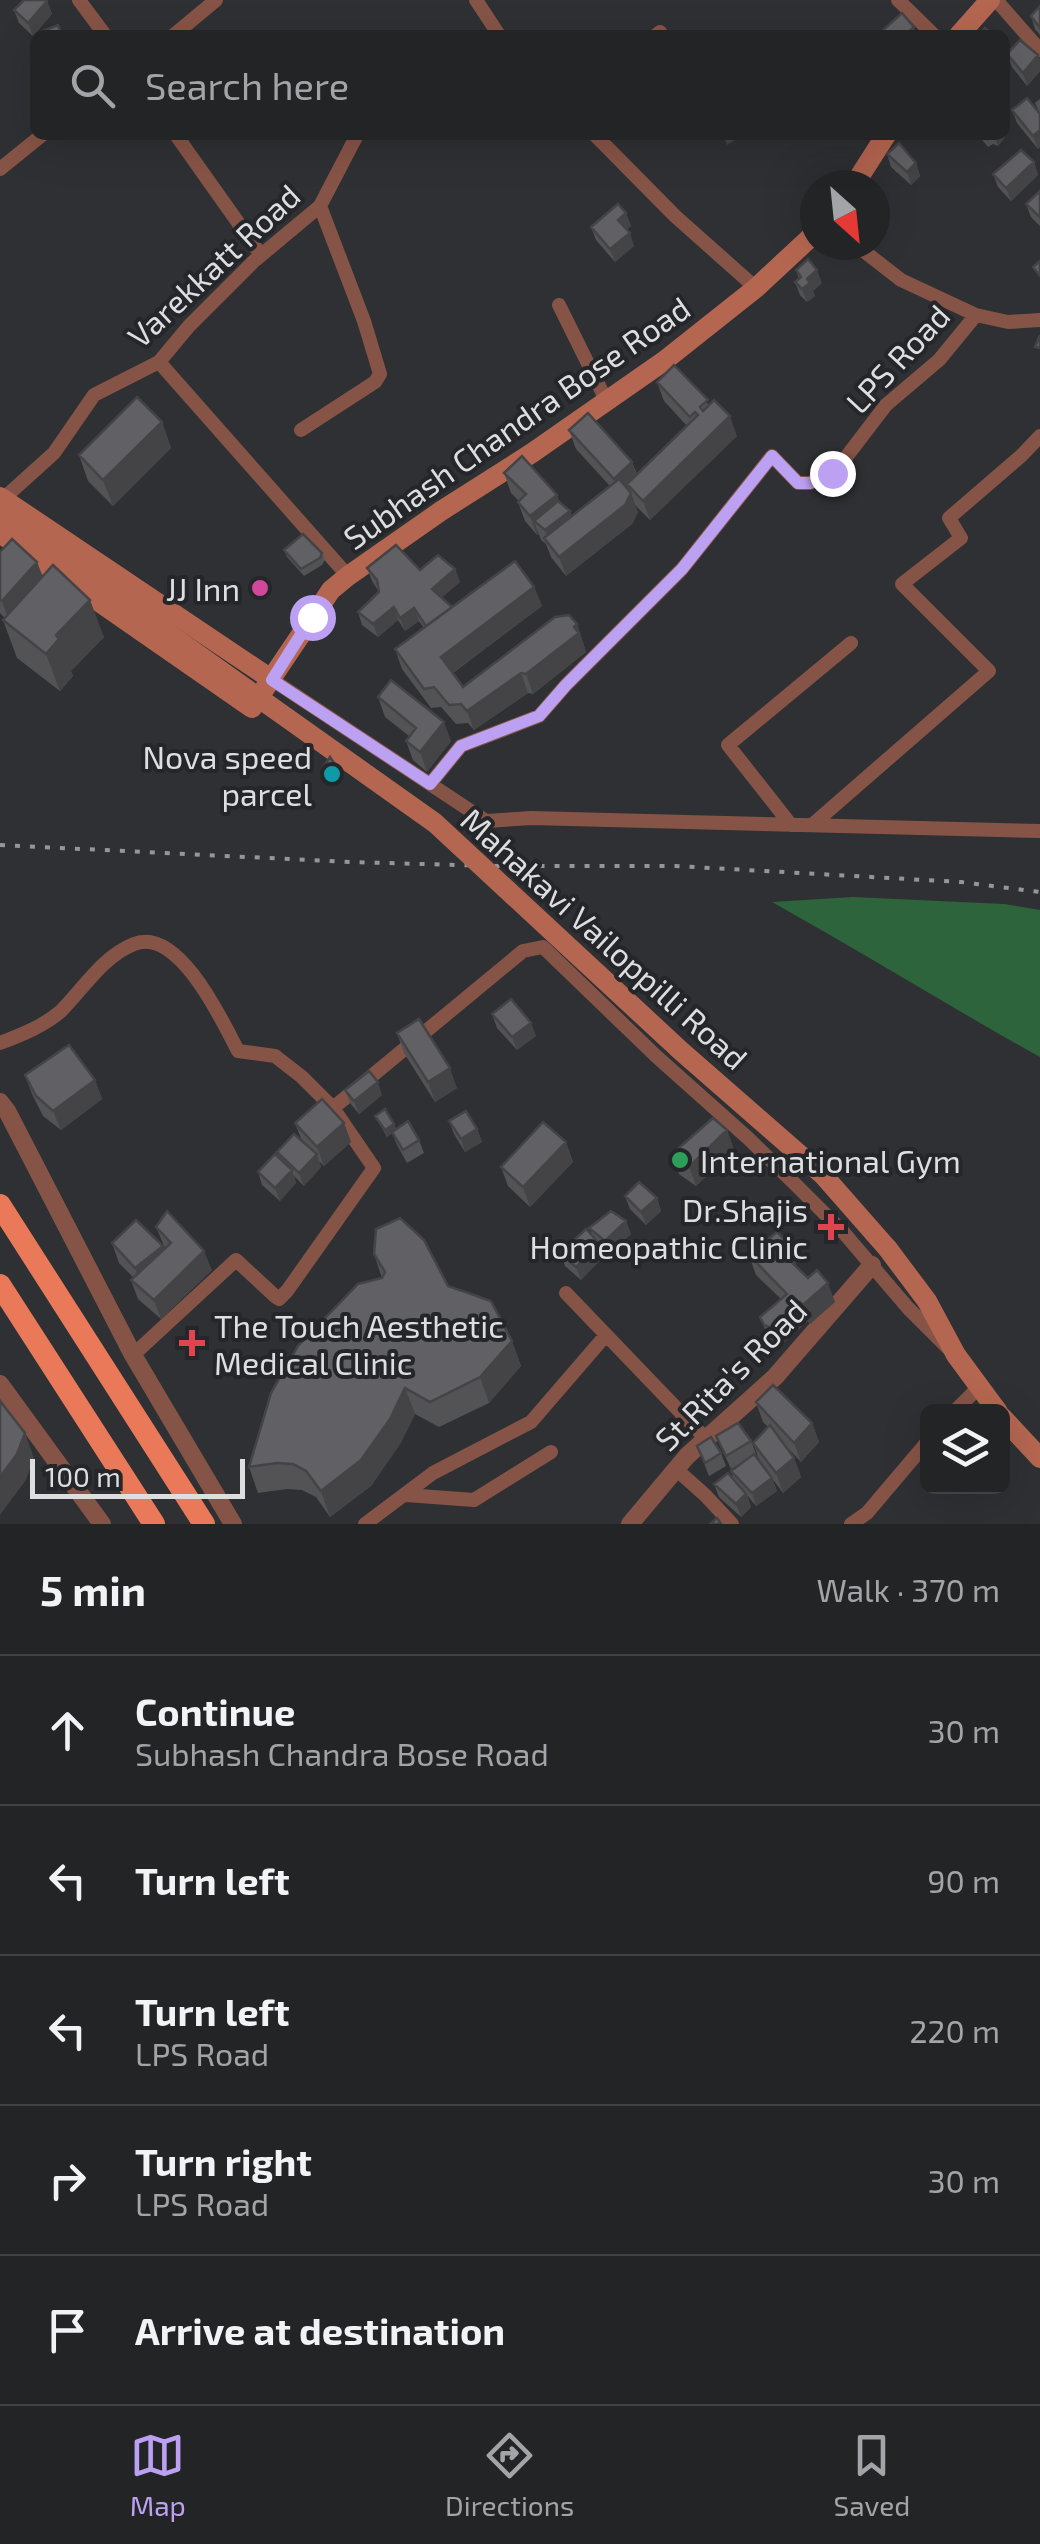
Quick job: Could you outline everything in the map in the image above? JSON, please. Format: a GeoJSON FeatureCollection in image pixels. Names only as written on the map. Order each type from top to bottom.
{"type":"FeatureCollection","features":[{"type":"Feature","properties":{"kind":"highway"},"geometry":{"type":"LineString","coordinates":[[0,1205],[204,1524]]}},
{"type":"Feature","properties":{"kind":"highway"},"geometry":{"type":"LineString","coordinates":[[0,1285],[154,1524]]}},
{"type":"Feature","properties":{"kind":"main road"},"geometry":{"type":"LineString","coordinates":[[964,30],[993,0]]}},
{"type":"Feature","properties":{"kind":"main road"},"geometry":{"type":"LineString","coordinates":[[864,170],[883,140]]}},
{"type":"Feature","properties":{"kind":"main road","name":"Subhash Chandra Bose Road"},"geometry":{"type":"LineString","coordinates":[[272,680],[331,590],[348,576],[664,361],[756,288],[800,247]]}},
{"type":"Feature","properties":{"kind":"main road"},"geometry":{"type":"LineString","coordinates":[[0,533],[252,708],[272,680],[1,503]]}},
{"type":"Feature","properties":{"kind":"main road","name":"Mahakavi Vailoppilli Road"},"geometry":{"type":"LineString","coordinates":[[1,503],[435,823],[681,1051],[824,1175],[928,1302],[956,1355],[992,1404]]}},
{"type":"Feature","properties":{"kind":"main road","name":"Mahakavi Vailoppilli Road"},"geometry":{"type":"LineString","coordinates":[[1010,1425],[1040,1458]]}},
{"type":"Feature","properties":{"kind":"street"},"geometry":{"type":"LineString","coordinates":[[78,0],[100,30]]}},
{"type":"Feature","properties":{"kind":"street"},"geometry":{"type":"LineString","coordinates":[[180,30],[216,0]]}},
{"type":"Feature","properties":{"kind":"street"},"geometry":{"type":"LineString","coordinates":[[476,0],[494,30]]}},
{"type":"Feature","properties":{"kind":"street"},"geometry":{"type":"LineString","coordinates":[[898,0],[929,30]]}},
{"type":"Feature","properties":{"kind":"street"},"geometry":{"type":"LineString","coordinates":[[993,0],[1040,50]]}},
{"type":"Feature","properties":{"kind":"street"},"geometry":{"type":"LineString","coordinates":[[0,170],[36,140]]}},
{"type":"Feature","properties":{"kind":"street"},"geometry":{"type":"LineString","coordinates":[[180,140],[261,255]]}},
{"type":"Feature","properties":{"kind":"street","name":"Varekkatt Road"},"geometry":{"type":"LineString","coordinates":[[1,503],[54,452],[94,394],[159,362],[189,326],[261,255],[320,206],[354,140]]}},
{"type":"Feature","properties":{"kind":"street"},"geometry":{"type":"LineString","coordinates":[[600,140],[675,216],[756,288]]}},
{"type":"Feature","properties":{"kind":"street"},"geometry":{"type":"LineString","coordinates":[[301,430],[375,382],[380,374],[320,206]]}},
{"type":"Feature","properties":{"kind":"street"},"geometry":{"type":"LineString","coordinates":[[875,260],[901,280],[976,315],[1008,322],[1040,320]]}},
{"type":"Feature","properties":{"kind":"street"},"geometry":{"type":"LineString","coordinates":[[559,305],[606,402]]}},
{"type":"Feature","properties":{"kind":"street","name":"LPS Road"},"geometry":{"type":"LineString","coordinates":[[430,784],[461,746],[539,716],[682,569],[772,456],[798,483],[810,483],[832,473],[886,406],[939,360],[976,315]]}},
{"type":"Feature","properties":{"kind":"street"},"geometry":{"type":"LineString","coordinates":[[159,362],[348,576]]}},
{"type":"Feature","properties":{"kind":"street"},"geometry":{"type":"LineString","coordinates":[[812,825],[989,671],[902,584],[960,538],[949,518],[1040,436]]}},
{"type":"Feature","properties":{"kind":"street"},"geometry":{"type":"LineString","coordinates":[[790,825],[728,746],[851,644]]}},
{"type":"Feature","properties":{"kind":"street"},"geometry":{"type":"LineString","coordinates":[[272,680],[486,822],[531,818],[1040,831]]}},
{"type":"Feature","properties":{"kind":"street"},"geometry":{"type":"LineString","coordinates":[[0,1043],[32,1030],[59,1012],[115,956],[138,942],[167,946],[199,981],[238,1051],[275,1056],[302,1077],[333,1108],[374,1168],[280,1298],[236,1260],[133,1355]]}},
{"type":"Feature","properties":{"kind":"street"},"geometry":{"type":"LineString","coordinates":[[333,1108],[523,951],[542,947],[750,1139],[844,1233],[908,1308],[956,1355]]}},
{"type":"Feature","properties":{"kind":"street"},"geometry":{"type":"LineString","coordinates":[[0,1102],[133,1355],[233,1524]]}},
{"type":"Feature","properties":{"kind":"street","name":"St.Rita's Road"},"geometry":{"type":"LineString","coordinates":[[630,1524],[676,1469],[775,1377],[872,1265]]}},
{"type":"Feature","properties":{"kind":"street"},"geometry":{"type":"LineString","coordinates":[[566,1292],[706,1439]]}},
{"type":"Feature","properties":{"kind":"street"},"geometry":{"type":"LineString","coordinates":[[364,1524],[434,1473],[531,1422],[606,1335]]}},
{"type":"Feature","properties":{"kind":"street"},"geometry":{"type":"LineString","coordinates":[[0,1384],[102,1524]]}},
{"type":"Feature","properties":{"kind":"street"},"geometry":{"type":"LineString","coordinates":[[962,1404],[978,1387]]}},
{"type":"Feature","properties":{"kind":"street"},"geometry":{"type":"LineString","coordinates":[[851,1524],[867,1513],[920,1450]]}},
{"type":"Feature","properties":{"kind":"street"},"geometry":{"type":"LineString","coordinates":[[406,1494],[474,1500],[551,1452]]}},
{"type":"Feature","properties":{"kind":"street"},"geometry":{"type":"LineString","coordinates":[[676,1469],[732,1524]]}},
{"type":"Feature","properties":{"kind":"green space"},"geometry":{"type":"Polygon","coordinates":[[[853,897],[1004,904],[1040,910],[1040,1057],[772,902],[853,897]]]}},
{"type":"Feature","properties":{"kind":"building"},"geometry":{"type":"Polygon","coordinates":[[[24,0],[47,1],[28,23],[14,10],[24,0]]]}},
{"type":"Feature","properties":{"kind":"building"},"geometry":{"type":"Polygon","coordinates":[[[1040,6],[1040,28],[1031,16],[1040,6]]]}},
{"type":"Feature","properties":{"kind":"building"},"geometry":{"type":"Polygon","coordinates":[[[902,13],[914,27],[911,30],[883,30],[902,13]]]}},
{"type":"Feature","properties":{"kind":"building"},"geometry":{"type":"Polygon","coordinates":[[[1020,40],[1038,55],[1023,73],[1010,58],[1010,51],[1020,40]]]}},
{"type":"Feature","properties":{"kind":"building"},"geometry":{"type":"Polygon","coordinates":[[[1027,98],[1040,114],[1040,130],[1033,136],[1012,110],[1027,98]]]}},
{"type":"Feature","properties":{"kind":"building"},"geometry":{"type":"Polygon","coordinates":[[[899,143],[916,163],[907,172],[887,154],[899,143]]]}},
{"type":"Feature","properties":{"kind":"building"},"geometry":{"type":"Polygon","coordinates":[[[1021,150],[1034,162],[1006,188],[993,174],[1021,150]]]}},
{"type":"Feature","properties":{"kind":"building"},"geometry":{"type":"Polygon","coordinates":[[[1040,191],[1040,217],[1026,204],[1040,191]]]}},
{"type":"Feature","properties":{"kind":"building"},"geometry":{"type":"Polygon","coordinates":[[[618,204],[626,213],[618,220],[630,233],[610,249],[591,227],[618,204]]]}},
{"type":"Feature","properties":{"kind":"building"},"geometry":{"type":"Polygon","coordinates":[[[809,260],[817,270],[802,289],[795,282],[801,277],[796,270],[809,260]]]}},
{"type":"Feature","properties":{"kind":"building"},"geometry":{"type":"Polygon","coordinates":[[[674,365],[708,400],[700,407],[703,411],[714,400],[730,416],[643,501],[627,484],[698,415],[695,412],[690,417],[657,382],[674,365]]]}},
{"type":"Feature","properties":{"kind":"building"},"geometry":{"type":"Polygon","coordinates":[[[137,397],[162,422],[103,480],[79,455],[137,397]]]}},
{"type":"Feature","properties":{"kind":"building"},"geometry":{"type":"Polygon","coordinates":[[[588,413],[632,462],[614,479],[569,430],[588,413]]]}},
{"type":"Feature","properties":{"kind":"building"},"geometry":{"type":"Polygon","coordinates":[[[522,456],[557,495],[530,516],[518,502],[526,494],[504,473],[522,456]]]}},
{"type":"Feature","properties":{"kind":"building"},"geometry":{"type":"Polygon","coordinates":[[[619,479],[631,493],[625,505],[559,557],[544,538],[619,479]]]}},
{"type":"Feature","properties":{"kind":"building"},"geometry":{"type":"Polygon","coordinates":[[[558,501],[570,511],[545,530],[534,521],[558,501]]]}},
{"type":"Feature","properties":{"kind":"building"},"geometry":{"type":"Polygon","coordinates":[[[303,534],[322,553],[301,569],[284,550],[303,534]]]}},
{"type":"Feature","properties":{"kind":"building"},"geometry":{"type":"Polygon","coordinates":[[[12,539],[37,562],[2,601],[0,552],[12,539]]]}},
{"type":"Feature","properties":{"kind":"building"},"geometry":{"type":"Polygon","coordinates":[[[396,545],[420,570],[438,555],[455,569],[432,589],[452,607],[426,626],[414,608],[400,618],[394,607],[373,624],[358,612],[379,592],[377,580],[367,568],[396,545]]]}},
{"type":"Feature","properties":{"kind":"building"},"geometry":{"type":"Polygon","coordinates":[[[515,561],[534,587],[441,657],[463,687],[555,617],[569,615],[579,633],[526,674],[521,673],[467,711],[461,704],[449,705],[434,687],[424,689],[395,649],[515,561]]]}},
{"type":"Feature","properties":{"kind":"building"},"geometry":{"type":"Polygon","coordinates":[[[53,565],[90,600],[56,635],[59,639],[46,654],[3,620],[53,565]]]}},
{"type":"Feature","properties":{"kind":"building"},"geometry":{"type":"Polygon","coordinates":[[[391,680],[444,722],[420,752],[406,741],[416,728],[378,697],[391,680]]]}},
{"type":"Feature","properties":{"kind":"building"},"geometry":{"type":"Polygon","coordinates":[[[330,757],[336,766],[333,775],[322,769],[330,757]]]}},
{"type":"Feature","properties":{"kind":"building"},"geometry":{"type":"Polygon","coordinates":[[[511,999],[531,1023],[512,1037],[492,1014],[511,999]]]}},
{"type":"Feature","properties":{"kind":"building"},"geometry":{"type":"Polygon","coordinates":[[[419,1019],[450,1068],[428,1082],[397,1033],[419,1019]]]}},
{"type":"Feature","properties":{"kind":"building"},"geometry":{"type":"Polygon","coordinates":[[[69,1045],[95,1080],[53,1111],[36,1096],[25,1075],[69,1045]]]}},
{"type":"Feature","properties":{"kind":"building"},"geometry":{"type":"Polygon","coordinates":[[[369,1071],[378,1082],[354,1101],[345,1090],[369,1071]]]}},
{"type":"Feature","properties":{"kind":"building"},"geometry":{"type":"Polygon","coordinates":[[[322,1099],[344,1123],[317,1147],[295,1123],[322,1099]]]}},
{"type":"Feature","properties":{"kind":"building"},"geometry":{"type":"Polygon","coordinates":[[[385,1109],[394,1124],[385,1130],[375,1116],[385,1109]]]}},
{"type":"Feature","properties":{"kind":"building"},"geometry":{"type":"Polygon","coordinates":[[[466,1111],[477,1129],[461,1139],[449,1121],[466,1111]]]}},
{"type":"Feature","properties":{"kind":"building"},"geometry":{"type":"Polygon","coordinates":[[[713,1118],[727,1130],[689,1167],[672,1154],[713,1118]]]}},
{"type":"Feature","properties":{"kind":"building"},"geometry":{"type":"Polygon","coordinates":[[[408,1121],[419,1140],[403,1150],[392,1132],[408,1121]]]}},
{"type":"Feature","properties":{"kind":"building"},"geometry":{"type":"Polygon","coordinates":[[[543,1122],[566,1142],[523,1187],[501,1167],[543,1122]]]}},
{"type":"Feature","properties":{"kind":"building"},"geometry":{"type":"Polygon","coordinates":[[[294,1134],[317,1154],[299,1173],[277,1152],[294,1134]]]}},
{"type":"Feature","properties":{"kind":"building"},"geometry":{"type":"Polygon","coordinates":[[[275,1154],[292,1170],[275,1188],[258,1172],[275,1154]]]}},
{"type":"Feature","properties":{"kind":"building"},"geometry":{"type":"Polygon","coordinates":[[[639,1182],[657,1198],[641,1212],[625,1196],[639,1182]]]}},
{"type":"Feature","properties":{"kind":"building"},"geometry":{"type":"Polygon","coordinates":[[[167,1211],[204,1251],[154,1300],[131,1280],[171,1243],[156,1227],[167,1211]]]}},
{"type":"Feature","properties":{"kind":"building"},"geometry":{"type":"Polygon","coordinates":[[[611,1211],[626,1221],[605,1241],[589,1228],[611,1211]]]}},
{"type":"Feature","properties":{"kind":"building"},"geometry":{"type":"Polygon","coordinates":[[[400,1218],[424,1240],[448,1286],[491,1301],[512,1341],[480,1377],[430,1402],[405,1388],[390,1419],[361,1460],[321,1491],[306,1471],[293,1464],[249,1467],[271,1393],[298,1346],[358,1284],[382,1278],[385,1272],[374,1254],[376,1229],[400,1218]]]}},
{"type":"Feature","properties":{"kind":"building"},"geometry":{"type":"Polygon","coordinates":[[[136,1220],[163,1246],[135,1268],[112,1243],[136,1220]]]}},
{"type":"Feature","properties":{"kind":"building"},"geometry":{"type":"Polygon","coordinates":[[[586,1229],[599,1243],[576,1267],[560,1253],[586,1229]]]}},
{"type":"Feature","properties":{"kind":"building"},"geometry":{"type":"Polygon","coordinates":[[[777,1232],[789,1244],[781,1252],[808,1278],[817,1270],[828,1283],[772,1328],[764,1325],[760,1317],[787,1294],[749,1255],[777,1232]]]}},
{"type":"Feature","properties":{"kind":"building"},"geometry":{"type":"Polygon","coordinates":[[[773,1385],[812,1423],[794,1443],[756,1402],[773,1385]]]}},
{"type":"Feature","properties":{"kind":"building"},"geometry":{"type":"Polygon","coordinates":[[[0,1401],[25,1433],[17,1454],[0,1477],[0,1401]]]}},
{"type":"Feature","properties":{"kind":"building"},"geometry":{"type":"Polygon","coordinates":[[[738,1423],[751,1441],[726,1456],[716,1436],[738,1423]]]}},
{"type":"Feature","properties":{"kind":"building"},"geometry":{"type":"Polygon","coordinates":[[[770,1425],[794,1458],[776,1473],[753,1443],[770,1425]]]}},
{"type":"Feature","properties":{"kind":"building"},"geometry":{"type":"Polygon","coordinates":[[[711,1437],[721,1453],[705,1463],[697,1446],[711,1437]]]}},
{"type":"Feature","properties":{"kind":"building"},"geometry":{"type":"Polygon","coordinates":[[[754,1454],[772,1478],[752,1493],[731,1471],[754,1454]]]}},
{"type":"Feature","properties":{"kind":"building"},"geometry":{"type":"Polygon","coordinates":[[[728,1473],[746,1494],[736,1504],[714,1484],[728,1473]]]}},
{"type":"Feature","properties":{"kind":"railway"},"geometry":{"type":"LineString","coordinates":[[0,845],[350,862],[675,866],[961,882],[1040,892]]}},
{"type":"Feature","properties":{"kind":"place","name":"JJ Inn"},"geometry":{"type":"Point","coordinates":[260,588]}},
{"type":"Feature","properties":{"kind":"place","name":"Nova speed parcel"},"geometry":{"type":"Point","coordinates":[332,774]}},
{"type":"Feature","properties":{"kind":"place","name":"International Gym"},"geometry":{"type":"Point","coordinates":[680,1160]}},
{"type":"Feature","properties":{"kind":"place","name":"Dr.Shajis Homeopathic Clinic"},"geometry":{"type":"Point","coordinates":[831,1227]}},
{"type":"Feature","properties":{"kind":"place","name":"The Touch Aesthetic Medical Clinic"},"geometry":{"type":"Point","coordinates":[192,1343]}},
{"type":"Feature","properties":{"kind":"route"},"geometry":{"type":"LineString","coordinates":[[312,617],[272,680],[430,784],[461,746],[539,716],[682,569],[772,456],[798,483],[810,483],[832,473]]}}]}
